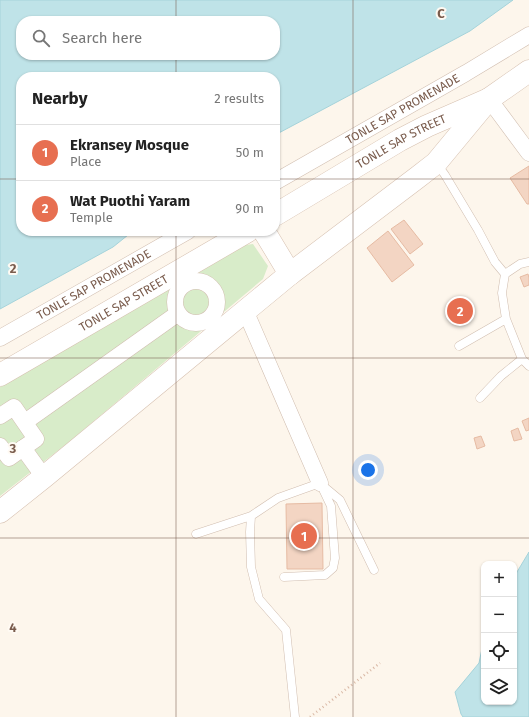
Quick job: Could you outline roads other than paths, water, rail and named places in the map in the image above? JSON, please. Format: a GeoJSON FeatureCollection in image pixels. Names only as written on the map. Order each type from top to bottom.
{"type":"FeatureCollection","features":[{"type":"Feature","properties":{"kind":"street","name":"TONLE SAP PROMENADE"},"geometry":{"type":"LineString","coordinates":[[280,179],[466,73],[529,35]]}},
{"type":"Feature","properties":{"kind":"street","name":"TONLE SAP STREET"},"geometry":{"type":"LineString","coordinates":[[280,212],[400,140],[427,126],[489,99],[529,71]]}},
{"type":"Feature","properties":{"kind":"street"},"geometry":{"type":"LineString","coordinates":[[0,512],[44,477],[214,326],[246,310],[290,274],[436,163],[489,99],[529,152]]}},
{"type":"Feature","properties":{"kind":"street","name":"TONLE SAP PROMENADE"},"geometry":{"type":"LineString","coordinates":[[0,338],[179,236]]}},
{"type":"Feature","properties":{"kind":"street","name":"TONLE SAP STREET"},"geometry":{"type":"LineString","coordinates":[[0,375],[181,278],[241,236]]}},
{"type":"Feature","properties":{"kind":"street"},"geometry":{"type":"LineString","coordinates":[[267,236],[290,274]]}},
{"type":"Feature","properties":{"kind":"street"},"geometry":{"type":"LineString","coordinates":[[181,278],[188,282],[202,282],[209,285],[214,290],[217,300],[216,308],[211,317],[214,326],[205,322],[199,324],[191,323],[181,318],[177,314],[174,301],[176,293],[181,286],[181,278]]}},
{"type":"Feature","properties":{"kind":"street"},"geometry":{"type":"LineString","coordinates":[[246,310],[320,483]]}},
{"type":"Feature","properties":{"kind":"street"},"geometry":{"type":"LineString","coordinates":[[25,422],[177,314]]}},
{"type":"Feature","properties":{"kind":"street"},"geometry":{"type":"LineString","coordinates":[[0,415],[14,407],[36,439],[9,458],[0,446]]}},
{"type":"Feature","properties":{"kind":"street"},"geometry":{"type":"LineString","coordinates":[[23,448],[44,477]]}},
{"type":"Feature","properties":{"kind":"lane"},"geometry":{"type":"LineString","coordinates":[[436,163],[445,175],[478,230],[495,262],[505,274]]}},
{"type":"Feature","properties":{"kind":"lane"},"geometry":{"type":"LineString","coordinates":[[529,262],[520,264],[505,274],[502,292],[506,319],[522,359],[529,366]]}},
{"type":"Feature","properties":{"kind":"lane"},"geometry":{"type":"LineString","coordinates":[[459,346],[506,319]]}},
{"type":"Feature","properties":{"kind":"lane"},"geometry":{"type":"LineString","coordinates":[[480,398],[501,376],[522,359]]}},
{"type":"Feature","properties":{"kind":"lane"},"geometry":{"type":"LineString","coordinates":[[196,534],[251,516],[278,498],[320,483]]}},
{"type":"Feature","properties":{"kind":"lane"},"geometry":{"type":"LineString","coordinates":[[320,483],[340,500],[374,570]]}},
{"type":"Feature","properties":{"kind":"lane"},"geometry":{"type":"LineString","coordinates":[[284,577],[325,574],[333,568],[335,558],[331,506],[320,483]]}},
{"type":"Feature","properties":{"kind":"lane"},"geometry":{"type":"LineString","coordinates":[[251,516],[251,567],[259,599],[286,630],[295,717]]}},
{"type":"Feature","properties":{"kind":"water"},"geometry":{"type":"Polygon","coordinates":[[[0,0],[513,0],[470,31],[280,132],[280,72],[16,72],[16,236],[127,236],[113,247],[0,309],[0,0]]]}},
{"type":"Feature","properties":{"kind":"water"},"geometry":{"type":"Polygon","coordinates":[[[529,552],[529,717],[463,717],[455,692],[479,663],[481,653],[481,705],[517,705],[517,572],[529,552]]]}},
{"type":"Feature","properties":{"kind":"place","name":"Wat Puothi Yaram"},"geometry":{"type":"Point","coordinates":[460,311]}},
{"type":"Feature","properties":{"kind":"place","name":"Ekransey Mosque"},"geometry":{"type":"Point","coordinates":[304,536]}}]}
